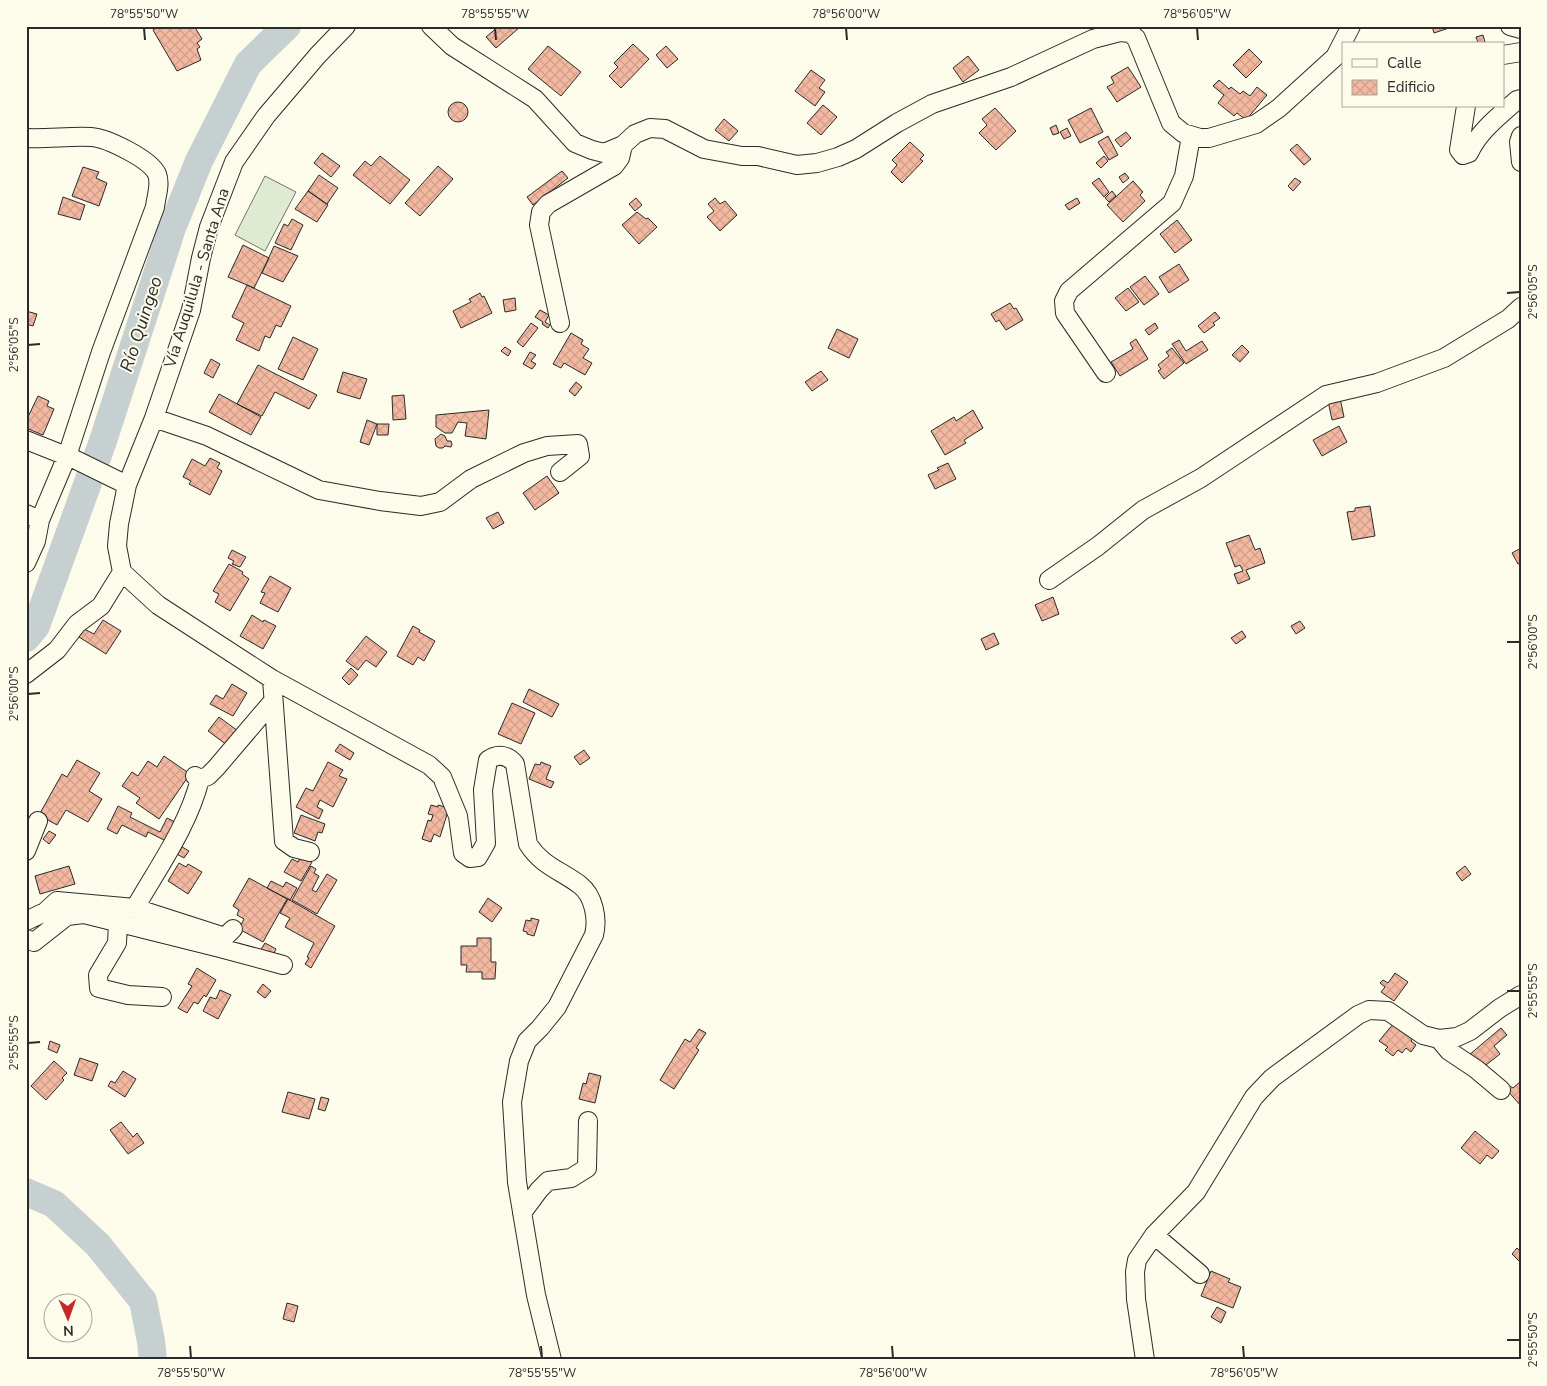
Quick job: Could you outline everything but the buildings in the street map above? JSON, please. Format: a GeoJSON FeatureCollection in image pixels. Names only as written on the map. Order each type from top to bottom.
{"type":"FeatureCollection","features":[{"type":"Feature","properties":{"kind":"street","name":"Vía Auquilula - Santa Ana"},"geometry":{"type":"LineString","coordinates":[[122,572],[117,546],[120,481],[154,418],[191,310],[200,258],[209,227],[234,162],[266,116],[318,55],[346,26]]}},
{"type":"Feature","properties":{"kind":"street"},"geometry":{"type":"LineString","coordinates":[[431,26],[452,46],[535,99],[576,144],[604,153],[623,145],[635,134],[650,128],[665,129],[704,148],[742,156],[758,156],[797,165],[817,163],[838,157],[856,149],[932,104],[1011,77],[1093,39],[1120,32],[1130,33],[1136,38],[1171,123],[1176,129],[1200,138],[1218,137],[1256,124],[1279,108],[1334,57],[1342,42]]}},
{"type":"Feature","properties":{"kind":"street"},"geometry":{"type":"LineString","coordinates":[[1342,42],[1351,26]]}},
{"type":"Feature","properties":{"kind":"street"},"geometry":{"type":"LineString","coordinates":[[1510,26],[1521,29]]}},
{"type":"Feature","properties":{"kind":"street"},"geometry":{"type":"LineString","coordinates":[[1504,54],[1521,52]]}},
{"type":"Feature","properties":{"kind":"street"},"geometry":{"type":"LineString","coordinates":[[1466,108],[1459,150],[1463,155],[1469,154],[1473,145],[1487,126],[1517,100],[1521,99]]}},
{"type":"Feature","properties":{"kind":"street"},"geometry":{"type":"LineString","coordinates":[[1106,372],[1065,313],[1064,301],[1069,291],[1117,248],[1172,203],[1184,176],[1191,136]]}},
{"type":"Feature","properties":{"kind":"street"},"geometry":{"type":"LineString","coordinates":[[1521,136],[1519,142],[1521,162]]}},
{"type":"Feature","properties":{"kind":"street"},"geometry":{"type":"LineString","coordinates":[[26,138],[94,137],[114,144],[149,164],[157,174],[159,185],[154,207],[101,352],[70,458],[33,517],[36,541],[26,563]]}},
{"type":"Feature","properties":{"kind":"street"},"geometry":{"type":"LineString","coordinates":[[560,323],[539,225],[541,212],[548,204],[614,166],[620,158],[623,145]]}},
{"type":"Feature","properties":{"kind":"street"},"geometry":{"type":"LineString","coordinates":[[1049,580],[1098,546],[1143,510],[1201,478],[1326,395],[1377,383],[1444,358],[1508,319],[1521,307]]}},
{"type":"Feature","properties":{"kind":"street"},"geometry":{"type":"LineString","coordinates":[[154,418],[207,436],[319,490],[388,502],[421,506],[440,502],[471,479],[524,453],[547,446],[578,444],[580,456],[560,472]]}},
{"type":"Feature","properties":{"kind":"street"},"geometry":{"type":"LineString","coordinates":[[26,440],[120,481]]}},
{"type":"Feature","properties":{"kind":"street"},"geometry":{"type":"LineString","coordinates":[[26,674],[57,650],[77,624],[101,606],[122,572],[158,605],[272,680],[429,765],[442,777],[458,816],[464,853],[470,858],[478,857],[486,843],[483,790],[488,760],[494,756],[502,755],[511,759],[515,764],[528,844],[552,869],[581,886],[590,898],[596,916],[594,935],[557,1007],[527,1041],[518,1061],[512,1102],[517,1182],[536,1295],[552,1360]]}},
{"type":"Feature","properties":{"kind":"street"},"geometry":{"type":"LineString","coordinates":[[272,680],[284,842],[294,848],[310,852]]}},
{"type":"Feature","properties":{"kind":"street"},"geometry":{"type":"LineString","coordinates":[[134,908],[173,844],[194,801],[198,777],[208,776],[216,768],[273,701]]}},
{"type":"Feature","properties":{"kind":"street"},"geometry":{"type":"LineString","coordinates":[[26,851],[38,821]]}},
{"type":"Feature","properties":{"kind":"street"},"geometry":{"type":"LineString","coordinates":[[26,920],[45,912],[57,902],[134,908],[225,937],[233,929]]}},
{"type":"Feature","properties":{"kind":"street"},"geometry":{"type":"LineString","coordinates":[[26,940],[34,942],[67,916],[84,914],[283,965]]}},
{"type":"Feature","properties":{"kind":"street"},"geometry":{"type":"LineString","coordinates":[[118,923],[117,943],[98,975],[99,988],[128,995],[162,997]]}},
{"type":"Feature","properties":{"kind":"street"},"geometry":{"type":"LineString","coordinates":[[1145,1360],[1136,1299],[1134,1272],[1137,1260],[1154,1235],[1196,1192],[1254,1097],[1272,1078],[1358,1015],[1369,1010],[1388,1011],[1422,1035],[1439,1039],[1457,1037],[1470,1031],[1521,995]]}},
{"type":"Feature","properties":{"kind":"street"},"geometry":{"type":"LineString","coordinates":[[1439,1039],[1449,1052],[1476,1069],[1501,1090]]}},
{"type":"Feature","properties":{"kind":"street"},"geometry":{"type":"LineString","coordinates":[[522,1212],[548,1181],[571,1178],[587,1168],[588,1121]]}},
{"type":"Feature","properties":{"kind":"street"},"geometry":{"type":"LineString","coordinates":[[1154,1235],[1200,1274]]}},
{"type":"Feature","properties":{"kind":"green space"},"geometry":{"type":"Polygon","coordinates":[[[265,176],[296,192],[265,251],[235,235],[265,176]]]}},
{"type":"Feature","properties":{"kind":"waterway","name":"Río Quingeo"},"geometry":{"type":"LineString","coordinates":[[26,638],[36,626],[103,441],[172,228],[199,161],[248,64],[287,26]]}},
{"type":"Feature","properties":{"kind":"waterway","name":"Río Quingeo"},"geometry":{"type":"LineString","coordinates":[[26,1192],[54,1204],[98,1245],[143,1301],[153,1360]]}}]}
